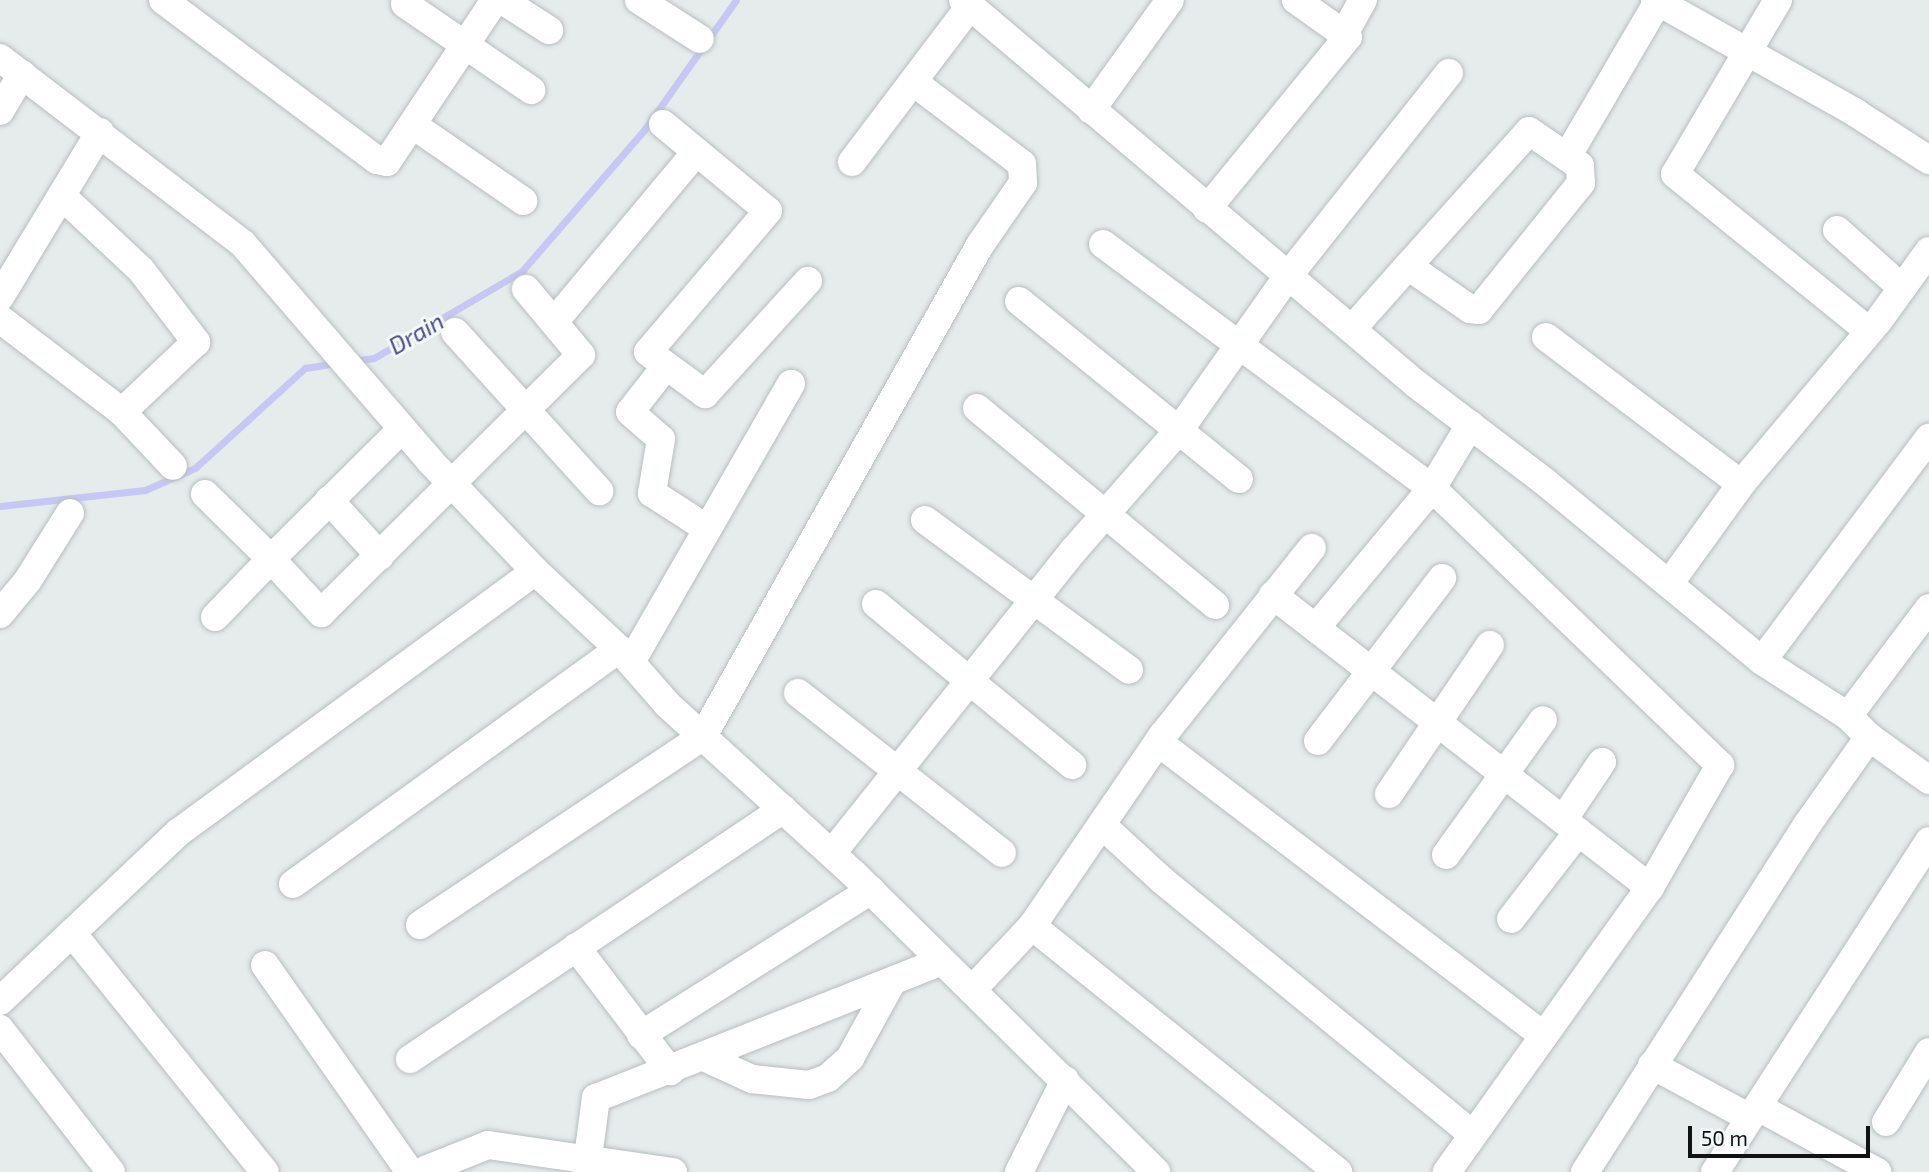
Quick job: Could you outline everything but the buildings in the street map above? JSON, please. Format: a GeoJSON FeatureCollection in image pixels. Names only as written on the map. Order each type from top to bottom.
{"type":"FeatureCollection","features":[{"type":"Feature","properties":{"kind":"street"},"geometry":{"type":"LineString","coordinates":[[163,0],[377,160],[387,162],[495,0]]}},
{"type":"Feature","properties":{"kind":"street"},"geometry":{"type":"LineString","coordinates":[[502,0],[549,30]]}},
{"type":"Feature","properties":{"kind":"street"},"geometry":{"type":"LineString","coordinates":[[639,0],[700,39]]}},
{"type":"Feature","properties":{"kind":"street"},"geometry":{"type":"LineString","coordinates":[[1091,110],[1170,0]]}},
{"type":"Feature","properties":{"kind":"street"},"geometry":{"type":"LineString","coordinates":[[1207,209],[1348,37],[1296,0]]}},
{"type":"Feature","properties":{"kind":"street"},"geometry":{"type":"LineString","coordinates":[[1344,34],[1363,0]]}},
{"type":"Feature","properties":{"kind":"street"},"geometry":{"type":"LineString","coordinates":[[1778,0],[1675,174],[1870,331]]}},
{"type":"Feature","properties":{"kind":"street"},"geometry":{"type":"LineString","coordinates":[[1568,155],[1657,1],[1857,113],[1929,160]]}},
{"type":"Feature","properties":{"kind":"street"},"geometry":{"type":"LineString","coordinates":[[852,162],[913,82],[967,3],[1352,330],[1669,583],[1762,661],[1848,716],[1868,737],[1929,780]]}},
{"type":"Feature","properties":{"kind":"street"},"geometry":{"type":"LineString","coordinates":[[405,4],[531,90]]}},
{"type":"Feature","properties":{"kind":"street"},"geometry":{"type":"LineString","coordinates":[[0,111],[11,66],[243,244],[321,330],[451,485],[535,571],[625,655],[703,736],[871,890],[940,962],[1065,1080],[1156,1172]]}},
{"type":"Feature","properties":{"kind":"street"},"geometry":{"type":"LineString","coordinates":[[831,853],[1032,602],[1180,429],[1288,276],[1449,73]]}},
{"type":"Feature","properties":{"kind":"street"},"geometry":{"type":"LineString","coordinates":[[420,925],[703,736],[980,245],[1023,183],[1022,164],[913,82]]}},
{"type":"Feature","properties":{"kind":"street"},"geometry":{"type":"LineString","coordinates":[[663,124],[768,211],[648,352],[705,394],[808,281]]}},
{"type":"Feature","properties":{"kind":"street"},"geometry":{"type":"LineString","coordinates":[[413,125],[523,201]]}},
{"type":"Feature","properties":{"kind":"street"},"geometry":{"type":"LineString","coordinates":[[1352,330],[1408,266],[1529,131],[1568,155],[1583,172],[1581,183],[1479,310],[1470,309],[1408,266]]}},
{"type":"Feature","properties":{"kind":"street"},"geometry":{"type":"LineString","coordinates":[[0,297],[100,132]]}},
{"type":"Feature","properties":{"kind":"street"},"geometry":{"type":"LineString","coordinates":[[554,322],[696,152]]}},
{"type":"Feature","properties":{"kind":"street"},"geometry":{"type":"LineString","coordinates":[[62,196],[141,270],[196,342],[122,412]]}},
{"type":"Feature","properties":{"kind":"street"},"geometry":{"type":"LineString","coordinates":[[1837,230],[1902,288]]}},
{"type":"Feature","properties":{"kind":"street"},"geometry":{"type":"LineString","coordinates":[[1103,244],[1432,488],[1720,765],[1650,887],[1447,1172]]}},
{"type":"Feature","properties":{"kind":"street"},"geometry":{"type":"LineString","coordinates":[[1669,583],[1741,484],[1870,331],[1929,251]]}},
{"type":"Feature","properties":{"kind":"street"},"geometry":{"type":"LineString","coordinates":[[205,494],[321,613],[451,485],[524,408],[581,355],[526,289]]}},
{"type":"Feature","properties":{"kind":"street"},"geometry":{"type":"LineString","coordinates":[[1018,301],[1240,479]]}},
{"type":"Feature","properties":{"kind":"street"},"geometry":{"type":"LineString","coordinates":[[0,318],[122,412],[173,466]]}},
{"type":"Feature","properties":{"kind":"street"},"geometry":{"type":"LineString","coordinates":[[455,332],[599,491]]}},
{"type":"Feature","properties":{"kind":"street"},"geometry":{"type":"LineString","coordinates":[[1546,337],[1741,484]]}},
{"type":"Feature","properties":{"kind":"street"},"geometry":{"type":"LineString","coordinates":[[666,366],[631,412],[661,439],[652,493],[706,528]]}},
{"type":"Feature","properties":{"kind":"street"},"geometry":{"type":"LineString","coordinates":[[293,884],[625,655],[706,528],[791,384]]}},
{"type":"Feature","properties":{"kind":"street"},"geometry":{"type":"LineString","coordinates":[[977,408],[1215,606]]}},
{"type":"Feature","properties":{"kind":"street"},"geometry":{"type":"LineString","coordinates":[[1318,625],[1432,488],[1470,425]]}},
{"type":"Feature","properties":{"kind":"street"},"geometry":{"type":"LineString","coordinates":[[215,617],[402,429]]}},
{"type":"Feature","properties":{"kind":"street"},"geometry":{"type":"LineString","coordinates":[[1762,661],[1929,438]]}},
{"type":"Feature","properties":{"kind":"street"},"geometry":{"type":"LineString","coordinates":[[329,500],[380,556]]}},
{"type":"Feature","properties":{"kind":"street"},"geometry":{"type":"LineString","coordinates":[[0,614],[28,580],[70,513]]}},
{"type":"Feature","properties":{"kind":"street"},"geometry":{"type":"LineString","coordinates":[[925,520],[1032,602],[1129,670]]}},
{"type":"Feature","properties":{"kind":"street"},"geometry":{"type":"LineString","coordinates":[[972,990],[1032,926],[1158,742],[1312,548]]}},
{"type":"Feature","properties":{"kind":"street"},"geometry":{"type":"LineString","coordinates":[[7,984],[72,933],[179,832],[535,571]]}},
{"type":"Feature","properties":{"kind":"street"},"geometry":{"type":"LineString","coordinates":[[1318,741],[1443,578]]}},
{"type":"Feature","properties":{"kind":"street"},"geometry":{"type":"LineString","coordinates":[[1273,594],[1318,625],[1436,725],[1650,887]]}},
{"type":"Feature","properties":{"kind":"street"},"geometry":{"type":"LineString","coordinates":[[876,604],[1072,765]]}},
{"type":"Feature","properties":{"kind":"street"},"geometry":{"type":"LineString","coordinates":[[1848,716],[1929,608]]}},
{"type":"Feature","properties":{"kind":"street"},"geometry":{"type":"LineString","coordinates":[[1389,794],[1490,645]]}},
{"type":"Feature","properties":{"kind":"street"},"geometry":{"type":"LineString","coordinates":[[797,693],[1002,853]]}},
{"type":"Feature","properties":{"kind":"street"},"geometry":{"type":"LineString","coordinates":[[1446,855],[1543,720]]}},
{"type":"Feature","properties":{"kind":"street"},"geometry":{"type":"LineString","coordinates":[[1585,1172],[1868,737]]}},
{"type":"Feature","properties":{"kind":"street"},"geometry":{"type":"LineString","coordinates":[[1158,742],[1544,1035]]}},
{"type":"Feature","properties":{"kind":"street"},"geometry":{"type":"LineString","coordinates":[[1511,919],[1571,826],[1602,762]]}},
{"type":"Feature","properties":{"kind":"street"},"geometry":{"type":"LineString","coordinates":[[410,1059],[783,809]]}},
{"type":"Feature","properties":{"kind":"street"},"geometry":{"type":"LineString","coordinates":[[1103,826],[1163,881],[1472,1134]]}},
{"type":"Feature","properties":{"kind":"street"},"geometry":{"type":"LineString","coordinates":[[1715,1172],[1929,841]]}},
{"type":"Feature","properties":{"kind":"street"},"geometry":{"type":"LineString","coordinates":[[641,1035],[871,890]]}},
{"type":"Feature","properties":{"kind":"street"},"geometry":{"type":"LineString","coordinates":[[1032,926],[1338,1172]]}},
{"type":"Feature","properties":{"kind":"street"},"geometry":{"type":"LineString","coordinates":[[72,933],[265,1172]]}},
{"type":"Feature","properties":{"kind":"street"},"geometry":{"type":"LineString","coordinates":[[576,947],[670,1072]]}},
{"type":"Feature","properties":{"kind":"street"},"geometry":{"type":"LineString","coordinates":[[587,1166],[597,1098],[706,1058],[940,962]]}},
{"type":"Feature","properties":{"kind":"street"},"geometry":{"type":"LineString","coordinates":[[265,965],[410,1172]]}},
{"type":"Feature","properties":{"kind":"street"},"geometry":{"type":"LineString","coordinates":[[706,1058],[752,1079],[809,1086],[828,1078],[850,1058],[892,982]]}},
{"type":"Feature","properties":{"kind":"street"},"geometry":{"type":"LineString","coordinates":[[0,1029],[111,1172]]}},
{"type":"Feature","properties":{"kind":"street"},"geometry":{"type":"LineString","coordinates":[[1886,1122],[1929,1052]]}},
{"type":"Feature","properties":{"kind":"street"},"geometry":{"type":"LineString","coordinates":[[1653,1065],[1866,1170]]}},
{"type":"Feature","properties":{"kind":"street"},"geometry":{"type":"LineString","coordinates":[[1019,1172],[1065,1080]]}},
{"type":"Feature","properties":{"kind":"street"},"geometry":{"type":"LineString","coordinates":[[420,1172],[488,1145],[587,1166],[673,1172]]}},
{"type":"Feature","properties":{"kind":"waterway","name":"Drain"},"geometry":{"type":"LineString","coordinates":[[352,361],[374,358],[522,271],[644,130],[736,0]]}},
{"type":"Feature","properties":{"kind":"waterway","name":"Drain"},"geometry":{"type":"LineString","coordinates":[[0,506],[145,490],[195,468],[305,368],[337,363]]}}]}
